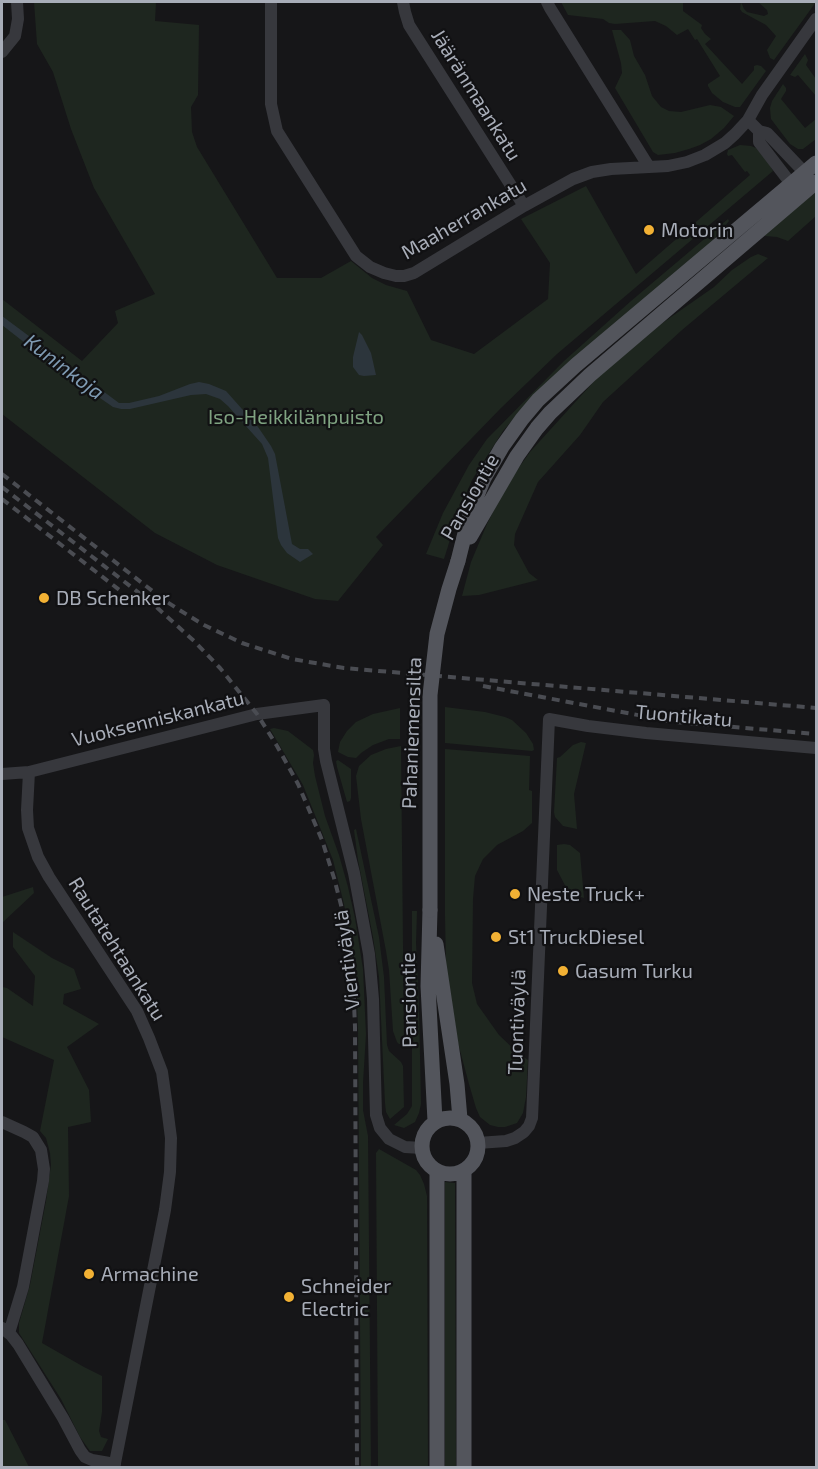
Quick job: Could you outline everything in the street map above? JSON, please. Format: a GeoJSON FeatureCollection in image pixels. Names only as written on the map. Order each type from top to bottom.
{"type":"FeatureCollection","features":[{"type":"Feature","properties":{"kind":"main road","name":"Pansiontie"},"geometry":{"type":"LineString","coordinates":[[458,561],[470,513],[484,478],[522,418],[538,400],[576,364],[792,185],[811,177]]}},
{"type":"Feature","properties":{"kind":"main road","name":"Pansiontie"},"geometry":{"type":"LineString","coordinates":[[458,561],[477,523],[518,456],[550,413],[811,177]]}},
{"type":"Feature","properties":{"kind":"main road","name":"Pahaniemensilta"},"geometry":{"type":"LineString","coordinates":[[430,910],[430,695],[437,634],[458,561]]}},
{"type":"Feature","properties":{"kind":"main road","name":"Pansiontie"},"geometry":{"type":"LineString","coordinates":[[430,910],[457,1084],[460,1119]]}},
{"type":"Feature","properties":{"kind":"main road","name":"Pansiontie"},"geometry":{"type":"LineString","coordinates":[[430,910],[428,962],[435,1121]]}},
{"type":"Feature","properties":{"kind":"main road"},"geometry":{"type":"LineString","coordinates":[[452,1117],[460,1119],[472,1128],[478,1143],[476,1156],[464,1170],[449,1174],[437,1171],[426,1161],[422,1140],[425,1132],[435,1121],[452,1117]]}},
{"type":"Feature","properties":{"kind":"main road"},"geometry":{"type":"LineString","coordinates":[[464,1170],[464,1467]]}},
{"type":"Feature","properties":{"kind":"main road"},"geometry":{"type":"LineString","coordinates":[[437,1171],[438,1467]]}},
{"type":"Feature","properties":{"kind":"street"},"geometry":{"type":"LineString","coordinates":[[4,50],[15,36],[18,2]]}},
{"type":"Feature","properties":{"kind":"street","name":"Maaherrankatu"},"geometry":{"type":"LineString","coordinates":[[271,2],[271,104],[277,131],[356,256],[370,267],[393,276],[410,275],[573,179],[592,172],[610,169],[668,166],[687,162],[725,143],[748,120],[767,88],[816,19]]}},
{"type":"Feature","properties":{"kind":"street","name":"Jääränmaankatu"},"geometry":{"type":"LineString","coordinates":[[403,2],[409,25],[524,206]]}},
{"type":"Feature","properties":{"kind":"street"},"geometry":{"type":"LineString","coordinates":[[548,2],[649,167]]}},
{"type":"Feature","properties":{"kind":"street"},"geometry":{"type":"LineString","coordinates":[[748,120],[759,131],[768,133],[811,177]]}},
{"type":"Feature","properties":{"kind":"street"},"geometry":{"type":"LineString","coordinates":[[759,131],[759,142],[792,185]]}},
{"type":"Feature","properties":{"kind":"street","name":"Vuoksenniskankatu"},"geometry":{"type":"LineString","coordinates":[[2,774],[29,772],[253,715],[324,705]]}},
{"type":"Feature","properties":{"kind":"street","name":"Vientiväylä"},"geometry":{"type":"LineString","coordinates":[[324,705],[326,761],[354,873],[369,954],[373,999],[376,1115],[383,1134],[389,1139],[405,1147],[422,1148]]}},
{"type":"Feature","properties":{"kind":"street","name":"Tuontikatu"},"geometry":{"type":"LineString","coordinates":[[549,719],[646,733],[816,748]]}},
{"type":"Feature","properties":{"kind":"street","name":"Tuontiväylä"},"geometry":{"type":"LineString","coordinates":[[478,1143],[515,1138],[524,1132],[532,1118],[549,719]]}},
{"type":"Feature","properties":{"kind":"street","name":"Rautatehtaankatu"},"geometry":{"type":"LineString","coordinates":[[29,772],[28,828],[38,857],[137,1011],[162,1072],[168,1107],[171,1160],[165,1210],[114,1466]]}},
{"type":"Feature","properties":{"kind":"street"},"geometry":{"type":"LineString","coordinates":[[2,1122],[33,1137],[41,1150],[44,1169],[23,1287],[5,1330],[38,1376],[85,1457],[114,1466]]}},
{"type":"Feature","properties":{"kind":"green space","name":"Iso-Heikkilänpuisto"},"geometry":{"type":"Polygon","coordinates":[[[34,2],[156,2],[155,21],[199,25],[198,95],[191,107],[192,132],[197,147],[277,278],[321,278],[351,261],[372,278],[407,291],[431,340],[474,354],[548,299],[550,263],[521,219],[586,186],[636,274],[750,175],[732,155],[728,156],[728,150],[740,145],[756,148],[773,171],[557,354],[501,408],[376,537],[383,545],[338,601],[315,599],[217,565],[155,533],[2,414],[2,299],[82,361],[118,323],[115,311],[155,294],[94,188],[71,129],[53,72],[37,44],[34,2]]]}},
{"type":"Feature","properties":{"kind":"green space"},"geometry":{"type":"Polygon","coordinates":[[[561,2],[683,2],[683,11],[702,25],[701,28],[711,39],[705,44],[742,84],[754,70],[754,66],[761,66],[766,71],[740,107],[735,107],[723,102],[712,93],[708,84],[720,76],[697,39],[695,40],[688,29],[677,35],[655,21],[615,24],[603,19],[568,15],[561,2]]]}},
{"type":"Feature","properties":{"kind":"green space"},"geometry":{"type":"Polygon","coordinates":[[[741,2],[747,12],[764,16],[768,14],[767,10],[758,2],[816,2],[774,60],[770,58],[767,50],[776,36],[766,25],[742,12],[741,2]]]}},
{"type":"Feature","properties":{"kind":"green space"},"geometry":{"type":"Polygon","coordinates":[[[612,30],[621,30],[630,40],[634,56],[645,75],[652,96],[661,107],[669,111],[681,112],[710,105],[721,107],[734,116],[724,128],[700,145],[675,153],[658,155],[653,152],[615,88],[622,73],[612,30]]]}},
{"type":"Feature","properties":{"kind":"green space"},"geometry":{"type":"Polygon","coordinates":[[[805,54],[808,60],[806,65],[816,79],[816,96],[798,75],[795,77],[790,75],[805,54]]]}},
{"type":"Feature","properties":{"kind":"green space"},"geometry":{"type":"Polygon","coordinates":[[[783,84],[786,91],[781,99],[805,128],[816,119],[816,139],[803,149],[790,144],[771,119],[772,101],[783,84]]]}},
{"type":"Feature","properties":{"kind":"green space"},"geometry":{"type":"Polygon","coordinates":[[[816,192],[816,216],[788,241],[765,236],[764,234],[816,192]]]}},
{"type":"Feature","properties":{"kind":"green space"},"geometry":{"type":"Polygon","coordinates":[[[728,219],[729,221],[710,244],[526,404],[503,431],[472,480],[458,514],[444,559],[426,554],[443,513],[469,465],[487,439],[564,361],[728,219]]]}},
{"type":"Feature","properties":{"kind":"green space"},"geometry":{"type":"Polygon","coordinates":[[[758,254],[768,258],[682,330],[603,402],[580,435],[538,482],[515,534],[514,545],[529,573],[538,580],[479,595],[462,596],[471,562],[487,524],[502,494],[530,452],[598,377],[661,324],[714,287],[732,270],[758,254]]]}},
{"type":"Feature","properties":{"kind":"green space"},"geometry":{"type":"Polygon","coordinates":[[[445,707],[485,712],[512,720],[526,733],[534,750],[445,743],[445,707]]]}},
{"type":"Feature","properties":{"kind":"green space"},"geometry":{"type":"Polygon","coordinates":[[[400,708],[400,739],[389,739],[373,745],[356,758],[338,752],[340,742],[356,722],[373,714],[400,708]]]}},
{"type":"Feature","properties":{"kind":"green space"},"geometry":{"type":"Polygon","coordinates":[[[270,729],[288,731],[313,750],[315,776],[325,816],[348,887],[363,969],[366,1034],[363,1110],[368,1136],[371,1467],[361,1467],[356,969],[333,860],[303,785],[270,729]]]}},
{"type":"Feature","properties":{"kind":"green space"},"geometry":{"type":"Polygon","coordinates":[[[586,743],[574,794],[577,829],[563,826],[555,817],[554,812],[557,758],[573,745],[586,743]]]}},
{"type":"Feature","properties":{"kind":"green space"},"geometry":{"type":"Polygon","coordinates":[[[401,746],[404,1045],[397,1042],[393,1031],[389,970],[361,819],[356,776],[359,766],[371,755],[401,746]]]}},
{"type":"Feature","properties":{"kind":"green space"},"geometry":{"type":"Polygon","coordinates":[[[445,749],[530,756],[529,790],[532,791],[532,823],[523,831],[497,845],[483,859],[475,876],[473,899],[472,983],[477,1004],[499,1035],[528,1060],[523,1113],[517,1123],[505,1127],[490,1125],[480,1117],[458,1043],[446,966],[445,749]]]}},
{"type":"Feature","properties":{"kind":"green space"},"geometry":{"type":"Polygon","coordinates":[[[338,760],[351,769],[351,798],[347,802],[337,767],[336,761],[338,760]]]}},
{"type":"Feature","properties":{"kind":"green space"},"geometry":{"type":"Polygon","coordinates":[[[356,829],[379,937],[384,977],[387,1045],[389,1051],[403,1066],[404,1107],[390,1119],[385,1103],[379,977],[358,860],[354,830],[356,829]]]}},
{"type":"Feature","properties":{"kind":"green space"},"geometry":{"type":"Polygon","coordinates":[[[557,845],[570,845],[580,853],[584,898],[569,893],[557,870],[557,845]]]}},
{"type":"Feature","properties":{"kind":"green space"},"geometry":{"type":"Polygon","coordinates":[[[33,887],[34,893],[2,923],[2,897],[33,887]]]}},
{"type":"Feature","properties":{"kind":"green space"},"geometry":{"type":"Polygon","coordinates":[[[412,911],[417,911],[421,1104],[415,1122],[404,1128],[394,1125],[407,1114],[412,1106],[412,911]]]}},
{"type":"Feature","properties":{"kind":"green space"},"geometry":{"type":"Polygon","coordinates":[[[13,932],[52,958],[74,969],[81,989],[64,994],[63,1004],[99,1024],[67,1047],[89,1090],[91,1122],[68,1127],[69,1196],[42,1343],[102,1376],[102,1412],[99,1431],[101,1437],[108,1439],[102,1451],[90,1451],[80,1437],[61,1399],[19,1333],[19,1323],[30,1285],[51,1165],[46,1138],[40,1131],[54,1060],[2,1037],[2,987],[33,1006],[35,976],[13,947],[13,932]]]}},
{"type":"Feature","properties":{"kind":"green space"},"geometry":{"type":"Polygon","coordinates":[[[379,1149],[416,1170],[424,1184],[427,1196],[428,1467],[378,1467],[376,1153],[379,1149]]]}},
{"type":"Feature","properties":{"kind":"green space"},"geometry":{"type":"Polygon","coordinates":[[[445,1182],[455,1183],[456,1468],[445,1467],[445,1182]]]}},
{"type":"Feature","properties":{"kind":"green space"},"geometry":{"type":"Polygon","coordinates":[[[2,1420],[5,1420],[29,1467],[2,1467],[2,1420]]]}},
{"type":"Feature","properties":{"kind":"water","name":"Kuninkoja"},"geometry":{"type":"Polygon","coordinates":[[[2,316],[119,403],[159,396],[199,382],[226,391],[258,427],[275,454],[292,544],[300,549],[308,549],[313,554],[300,562],[287,553],[281,545],[278,538],[268,458],[262,444],[220,399],[206,394],[191,395],[130,409],[113,407],[61,371],[2,325],[2,316]]]}},
{"type":"Feature","properties":{"kind":"water"},"geometry":{"type":"Polygon","coordinates":[[[359,332],[371,353],[376,375],[359,375],[353,367],[359,332]]]}},
{"type":"Feature","properties":{"kind":"railway"},"geometry":{"type":"LineString","coordinates":[[2,474],[181,611],[242,643],[292,659],[344,668],[816,708]]}},
{"type":"Feature","properties":{"kind":"railway"},"geometry":{"type":"LineString","coordinates":[[2,487],[152,603],[220,668],[257,714],[277,746],[298,784],[322,840],[341,905],[353,979],[357,1468]]}},
{"type":"Feature","properties":{"kind":"railway"},"geometry":{"type":"LineString","coordinates":[[2,499],[122,592]]}},
{"type":"Feature","properties":{"kind":"railway"},"geometry":{"type":"LineString","coordinates":[[483,686],[675,722],[816,734]]}},
{"type":"Feature","properties":{"kind":"place","name":"Motorin"},"geometry":{"type":"Point","coordinates":[649,230]}},
{"type":"Feature","properties":{"kind":"place","name":"DB Schenker"},"geometry":{"type":"Point","coordinates":[44,598]}},
{"type":"Feature","properties":{"kind":"place","name":"Neste Truck+"},"geometry":{"type":"Point","coordinates":[515,894]}},
{"type":"Feature","properties":{"kind":"place","name":"St1 TruckDiesel"},"geometry":{"type":"Point","coordinates":[496,937]}},
{"type":"Feature","properties":{"kind":"place","name":"Gasum Turku"},"geometry":{"type":"Point","coordinates":[563,971]}},
{"type":"Feature","properties":{"kind":"place","name":"Armachine"},"geometry":{"type":"Point","coordinates":[89,1274]}},
{"type":"Feature","properties":{"kind":"place","name":"Schneider Electric"},"geometry":{"type":"Point","coordinates":[289,1297]}}]}
